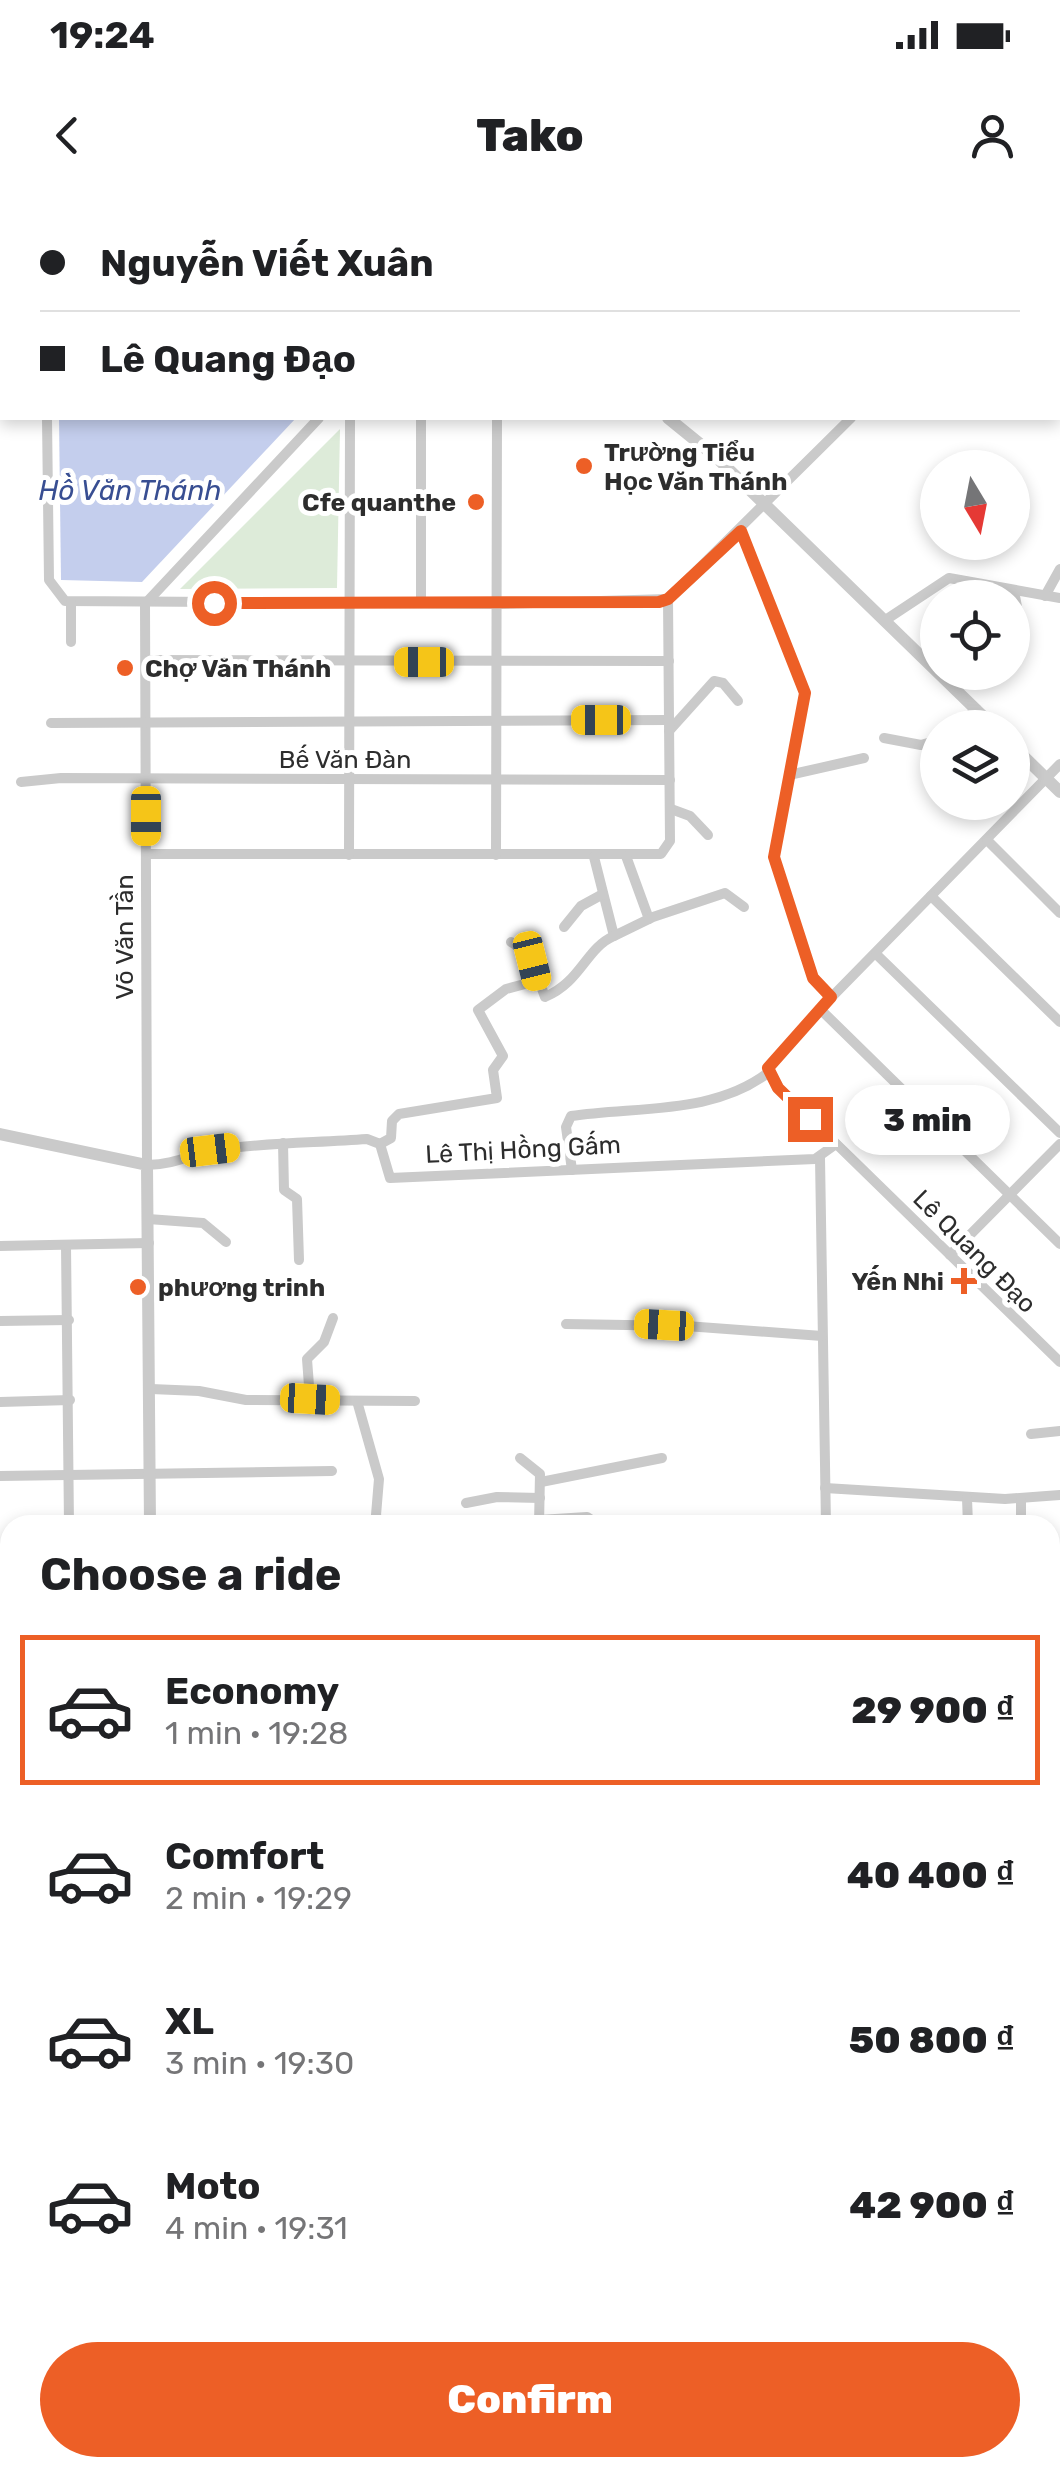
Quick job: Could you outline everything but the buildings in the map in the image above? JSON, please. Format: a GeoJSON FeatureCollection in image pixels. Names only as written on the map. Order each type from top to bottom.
{"type":"FeatureCollection","features":[{"type":"Feature","properties":{"kind":"street"},"geometry":{"type":"LineString","coordinates":[[47,420],[49,580],[66,601],[71,642]]}},
{"type":"Feature","properties":{"kind":"street"},"geometry":{"type":"LineString","coordinates":[[146,604],[317,420]]}},
{"type":"Feature","properties":{"kind":"street"},"geometry":{"type":"LineString","coordinates":[[349,855],[350,420]]}},
{"type":"Feature","properties":{"kind":"street"},"geometry":{"type":"LineString","coordinates":[[421,603],[422,420]]}},
{"type":"Feature","properties":{"kind":"street"},"geometry":{"type":"LineString","coordinates":[[496,855],[497,420]]}},
{"type":"Feature","properties":{"kind":"street"},"geometry":{"type":"LineString","coordinates":[[670,420],[976,709]]}},
{"type":"Feature","properties":{"kind":"street"},"geometry":{"type":"LineString","coordinates":[[66,601],[499,604],[668,599],[850,420]]}},
{"type":"Feature","properties":{"kind":"street"},"geometry":{"type":"LineString","coordinates":[[741,531],[805,693],[774,857],[813,978],[831,997]]}},
{"type":"Feature","properties":{"kind":"street"},"geometry":{"type":"LineString","coordinates":[[1045,596],[1060,569]]}},
{"type":"Feature","properties":{"kind":"street"},"geometry":{"type":"LineString","coordinates":[[1030,593],[1060,598]]}},
{"type":"Feature","properties":{"kind":"street"},"geometry":{"type":"LineString","coordinates":[[884,620],[920,597]]}},
{"type":"Feature","properties":{"kind":"street"},"geometry":{"type":"LineString","coordinates":[[146,854],[660,854],[670,841],[671,810],[668,599]]}},
{"type":"Feature","properties":{"kind":"street","name":"Võ Văn Tần"},"geometry":{"type":"LineString","coordinates":[[146,604],[150,1515]]}},
{"type":"Feature","properties":{"kind":"street"},"geometry":{"type":"LineString","coordinates":[[146,660],[669,661]]}},
{"type":"Feature","properties":{"kind":"street"},"geometry":{"type":"LineString","coordinates":[[52,722],[499,720],[668,726],[714,682],[723,683],[738,701]]}},
{"type":"Feature","properties":{"kind":"street"},"geometry":{"type":"LineString","coordinates":[[884,738],[920,745]]}},
{"type":"Feature","properties":{"kind":"street"},"geometry":{"type":"LineString","coordinates":[[789,775],[864,758]]}},
{"type":"Feature","properties":{"kind":"street"},"geometry":{"type":"LineString","coordinates":[[1030,763],[1060,792]]}},
{"type":"Feature","properties":{"kind":"street"},"geometry":{"type":"LineString","coordinates":[[572,1170],[566,1127],[571,1116],[699,1102],[752,1086],[769,1072],[772,1060],[831,997],[1060,764]]}},
{"type":"Feature","properties":{"kind":"street","name":"Bế Văn Đàn"},"geometry":{"type":"LineString","coordinates":[[20,782],[146,778],[670,780]]}},
{"type":"Feature","properties":{"kind":"street"},"geometry":{"type":"LineString","coordinates":[[671,810],[690,816],[708,835]]}},
{"type":"Feature","properties":{"kind":"street"},"geometry":{"type":"LineString","coordinates":[[987,840],[1060,912]]}},
{"type":"Feature","properties":{"kind":"street"},"geometry":{"type":"LineString","coordinates":[[594,856],[614,936]]}},
{"type":"Feature","properties":{"kind":"street"},"geometry":{"type":"LineString","coordinates":[[626,856],[648,918]]}},
{"type":"Feature","properties":{"kind":"street"},"geometry":{"type":"LineString","coordinates":[[564,927],[582,906],[602,894]]}},
{"type":"Feature","properties":{"kind":"street"},"geometry":{"type":"LineString","coordinates":[[510,942],[529,953],[540,994],[552,994],[584,969],[599,944],[648,918],[725,894],[744,907]]}},
{"type":"Feature","properties":{"kind":"street"},"geometry":{"type":"LineString","coordinates":[[931,896],[1060,1022]]}},
{"type":"Feature","properties":{"kind":"street"},"geometry":{"type":"LineString","coordinates":[[876,954],[1060,1133]]}},
{"type":"Feature","properties":{"kind":"street"},"geometry":{"type":"LineString","coordinates":[[0,1134],[147,1165],[178,1164],[210,1150],[283,1142],[367,1140],[380,1144],[392,1138],[392,1121],[399,1114],[497,1098],[494,1070],[504,1056],[478,1010],[506,989],[536,980]]}},
{"type":"Feature","properties":{"kind":"street"},"geometry":{"type":"LineString","coordinates":[[820,1009],[1060,1244]]}},
{"type":"Feature","properties":{"kind":"street","name":"Lê Quang Đạo"},"geometry":{"type":"LineString","coordinates":[[769,1072],[836,1144],[1060,1362]]}},
{"type":"Feature","properties":{"kind":"street"},"geometry":{"type":"LineString","coordinates":[[283,1142],[284,1190],[297,1199],[299,1260]]}},
{"type":"Feature","properties":{"kind":"street","name":"Lê Thị Hồng Gấm"},"geometry":{"type":"LineString","coordinates":[[380,1144],[390,1178],[820,1158]]}},
{"type":"Feature","properties":{"kind":"street"},"geometry":{"type":"LineString","coordinates":[[826,1515],[820,1158],[836,1144]]}},
{"type":"Feature","properties":{"kind":"street"},"geometry":{"type":"LineString","coordinates":[[950,1255],[1060,1144]]}},
{"type":"Feature","properties":{"kind":"street"},"geometry":{"type":"LineString","coordinates":[[148,1219],[203,1223],[226,1242]]}},
{"type":"Feature","properties":{"kind":"street"},"geometry":{"type":"LineString","coordinates":[[0,1246],[149,1243]]}},
{"type":"Feature","properties":{"kind":"street"},"geometry":{"type":"LineString","coordinates":[[66,1245],[69,1515]]}},
{"type":"Feature","properties":{"kind":"street"},"geometry":{"type":"LineString","coordinates":[[310,1399],[307,1358],[324,1342],[333,1318]]}},
{"type":"Feature","properties":{"kind":"street"},"geometry":{"type":"LineString","coordinates":[[0,1321],[69,1320]]}},
{"type":"Feature","properties":{"kind":"street"},"geometry":{"type":"LineString","coordinates":[[566,1324],[686,1326],[822,1336]]}},
{"type":"Feature","properties":{"kind":"street"},"geometry":{"type":"LineString","coordinates":[[151,1389],[200,1391],[246,1400],[415,1401]]}},
{"type":"Feature","properties":{"kind":"street"},"geometry":{"type":"LineString","coordinates":[[0,1402],[70,1400]]}},
{"type":"Feature","properties":{"kind":"street"},"geometry":{"type":"LineString","coordinates":[[357,1401],[379,1479],[376,1515]]}},
{"type":"Feature","properties":{"kind":"street"},"geometry":{"type":"LineString","coordinates":[[1031,1434],[1060,1431]]}},
{"type":"Feature","properties":{"kind":"street"},"geometry":{"type":"LineString","coordinates":[[520,1458],[540,1474],[539,1515]]}},
{"type":"Feature","properties":{"kind":"street"},"geometry":{"type":"LineString","coordinates":[[542,1482],[662,1458]]}},
{"type":"Feature","properties":{"kind":"street"},"geometry":{"type":"LineString","coordinates":[[0,1476],[332,1471]]}},
{"type":"Feature","properties":{"kind":"street"},"geometry":{"type":"LineString","coordinates":[[825,1488],[1021,1500],[1060,1496]]}},
{"type":"Feature","properties":{"kind":"street"},"geometry":{"type":"LineString","coordinates":[[466,1503],[496,1497],[540,1498]]}},
{"type":"Feature","properties":{"kind":"street"},"geometry":{"type":"LineString","coordinates":[[968,1498],[968,1515]]}},
{"type":"Feature","properties":{"kind":"street"},"geometry":{"type":"LineString","coordinates":[[1021,1500],[1021,1515]]}},
{"type":"Feature","properties":{"kind":"green space"},"geometry":{"type":"Polygon","coordinates":[[[340,429],[337,588],[180,589],[340,429]]]}},
{"type":"Feature","properties":{"kind":"water","name":"Hồ Văn Thánh"},"geometry":{"type":"Polygon","coordinates":[[[59,420],[294,420],[142,582],[61,580],[59,420]]]}},
{"type":"Feature","properties":{"kind":"place","name":"Trường Tiểu Học Văn Thánh"},"geometry":{"type":"Point","coordinates":[584,466]}},
{"type":"Feature","properties":{"kind":"place","name":"Cfe quanthe"},"geometry":{"type":"Point","coordinates":[476,502]}},
{"type":"Feature","properties":{"kind":"place","name":"Chợ Văn Thánh"},"geometry":{"type":"Point","coordinates":[125,668]}},
{"type":"Feature","properties":{"kind":"place","name":"Yến Nhi"},"geometry":{"type":"Point","coordinates":[964,1281]}},
{"type":"Feature","properties":{"kind":"place","name":"phương trinh"},"geometry":{"type":"Point","coordinates":[138,1287]}},
{"type":"Feature","properties":{"kind":"route"},"geometry":{"type":"LineString","coordinates":[[214,603],[659,602],[668,599],[741,531],[805,693],[774,857],[813,978],[831,997],[768,1068],[778,1088],[810,1119]]}}]}
